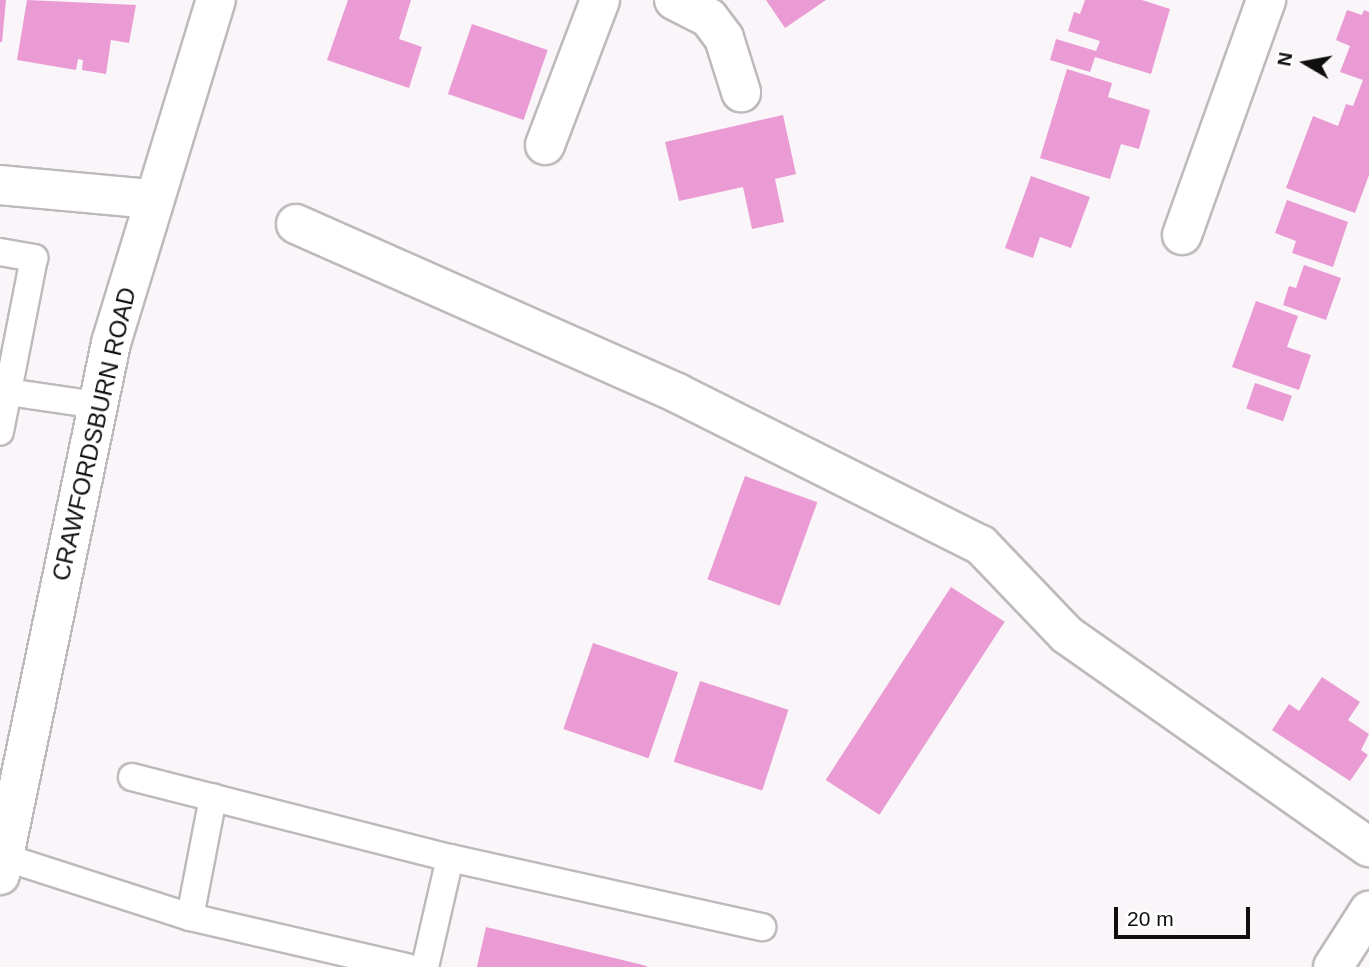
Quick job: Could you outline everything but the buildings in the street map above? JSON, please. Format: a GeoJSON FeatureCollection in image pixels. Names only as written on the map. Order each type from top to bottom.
{"type":"FeatureCollection","features":[{"type":"Feature","properties":{"kind":"street","name":"CRAWFORDSBURN ROAD"},"geometry":{"type":"LineString","coordinates":[[2,866],[97,405],[152,199],[216,0]]}},
{"type":"Feature","properties":{"kind":"street"},"geometry":{"type":"LineString","coordinates":[[545,145],[600,0]]}},
{"type":"Feature","properties":{"kind":"street"},"geometry":{"type":"LineString","coordinates":[[674,0],[709,18],[724,37],[741,92]]}},
{"type":"Feature","properties":{"kind":"street"},"geometry":{"type":"LineString","coordinates":[[1182,234],[1266,0]]}},
{"type":"Feature","properties":{"kind":"street"},"geometry":{"type":"LineString","coordinates":[[0,185],[152,199]]}},
{"type":"Feature","properties":{"kind":"street"},"geometry":{"type":"LineString","coordinates":[[296,224],[677,393],[981,545],[1067,635],[1369,846]]}},
{"type":"Feature","properties":{"kind":"street"},"geometry":{"type":"LineString","coordinates":[[1333,967],[1369,911]]}},
{"type":"Feature","properties":{"kind":"lane"},"geometry":{"type":"LineString","coordinates":[[0,252],[34,258],[0,432]]}},
{"type":"Feature","properties":{"kind":"lane"},"geometry":{"type":"LineString","coordinates":[[8,392],[97,405]]}},
{"type":"Feature","properties":{"kind":"lane"},"geometry":{"type":"LineString","coordinates":[[132,777],[450,859],[762,926]]}},
{"type":"Feature","properties":{"kind":"lane"},"geometry":{"type":"LineString","coordinates":[[190,917],[213,797]]}},
{"type":"Feature","properties":{"kind":"lane"},"geometry":{"type":"LineString","coordinates":[[425,967],[450,859]]}},
{"type":"Feature","properties":{"kind":"lane"},"geometry":{"type":"LineString","coordinates":[[2,866],[190,917],[407,967]]}}]}
